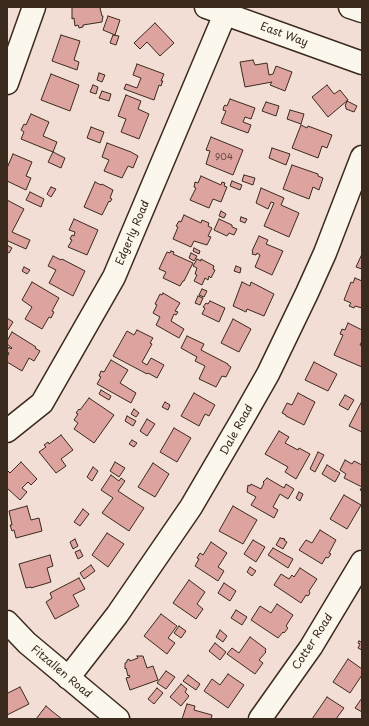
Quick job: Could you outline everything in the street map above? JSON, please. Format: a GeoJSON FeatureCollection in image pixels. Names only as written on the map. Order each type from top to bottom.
{"type":"FeatureCollection","features":[{"type":"Feature","properties":{"kind":"street"},"geometry":{"type":"LineString","coordinates":[[7,83],[34,7]]}},
{"type":"Feature","properties":{"kind":"street"},"geometry":{"type":"LineString","coordinates":[[350,7],[362,11]]}},
{"type":"Feature","properties":{"kind":"street","name":"East Way"},"geometry":{"type":"LineString","coordinates":[[216,10],[362,63]]}},
{"type":"Feature","properties":{"kind":"street","name":"Edgerly Road"},"geometry":{"type":"LineString","coordinates":[[7,431],[42,403],[114,277],[216,10]]}},
{"type":"Feature","properties":{"kind":"street","name":"Dale Road"},"geometry":{"type":"LineString","coordinates":[[68,678],[117,615],[191,507],[268,374],[325,253],[362,157]]}},
{"type":"Feature","properties":{"kind":"street","name":"Cotter Road"},"geometry":{"type":"LineString","coordinates":[[260,719],[311,647],[362,562]]}},
{"type":"Feature","properties":{"kind":"street","name":"Fitzallen Road"},"geometry":{"type":"LineString","coordinates":[[7,622],[27,643],[118,719]]}},
{"type":"Feature","properties":{"kind":"building"},"geometry":{"type":"Polygon","coordinates":[[[72,7],[102,7],[100,8],[103,16],[102,22],[83,25],[83,27],[79,28],[78,25],[75,26],[74,18],[72,19],[72,7]]]}},
{"type":"Feature","properties":{"kind":"building"},"geometry":{"type":"Polygon","coordinates":[[[108,16],[120,20],[115,35],[103,30],[108,16]]]}},
{"type":"Feature","properties":{"kind":"building"},"geometry":{"type":"Polygon","coordinates":[[[155,23],[174,43],[160,56],[147,42],[140,49],[134,43],[155,23]]]}},
{"type":"Feature","properties":{"kind":"building"},"geometry":{"type":"Polygon","coordinates":[[[61,35],[80,41],[74,60],[79,62],[77,70],[52,61],[61,35]]]}},
{"type":"Feature","properties":{"kind":"building"},"geometry":{"type":"Polygon","coordinates":[[[113,35],[119,36],[116,45],[110,43],[113,35]]]}},
{"type":"Feature","properties":{"kind":"building"},"geometry":{"type":"Polygon","coordinates":[[[253,60],[255,65],[267,63],[269,75],[273,74],[276,66],[292,72],[285,91],[270,85],[272,82],[245,87],[240,62],[253,60]]]}},
{"type":"Feature","properties":{"kind":"building"},"geometry":{"type":"Polygon","coordinates":[[[137,64],[164,74],[161,81],[163,81],[161,86],[159,85],[154,100],[124,89],[126,84],[137,88],[141,78],[133,75],[137,64]]]}},
{"type":"Feature","properties":{"kind":"building"},"geometry":{"type":"Polygon","coordinates":[[[99,73],[105,75],[102,82],[97,80],[99,73]]]}},
{"type":"Feature","properties":{"kind":"building"},"geometry":{"type":"Polygon","coordinates":[[[51,74],[79,85],[70,111],[41,100],[51,74]]]}},
{"type":"Feature","properties":{"kind":"building"},"geometry":{"type":"Polygon","coordinates":[[[93,85],[98,87],[96,94],[90,92],[93,85]]]}},
{"type":"Feature","properties":{"kind":"building"},"geometry":{"type":"Polygon","coordinates":[[[327,85],[334,94],[340,90],[348,100],[328,117],[312,97],[327,85]]]}},
{"type":"Feature","properties":{"kind":"building"},"geometry":{"type":"Polygon","coordinates":[[[102,91],[111,94],[109,101],[99,98],[102,91]]]}},
{"type":"Feature","properties":{"kind":"building"},"geometry":{"type":"Polygon","coordinates":[[[126,95],[141,101],[138,109],[149,114],[139,139],[121,132],[126,119],[118,116],[126,95]]]}},
{"type":"Feature","properties":{"kind":"building"},"geometry":{"type":"Polygon","coordinates":[[[230,99],[255,108],[251,119],[245,117],[243,122],[251,125],[248,133],[221,123],[226,111],[223,110],[224,106],[227,106],[230,99]]]}},
{"type":"Feature","properties":{"kind":"building"},"geometry":{"type":"Polygon","coordinates":[[[347,101],[357,106],[354,112],[346,109],[345,106],[347,101]]]}},
{"type":"Feature","properties":{"kind":"building"},"geometry":{"type":"Polygon","coordinates":[[[266,102],[279,106],[276,116],[262,111],[266,102]]]}},
{"type":"Feature","properties":{"kind":"building"},"geometry":{"type":"Polygon","coordinates":[[[290,110],[304,114],[301,124],[287,119],[290,110]]]}},
{"type":"Feature","properties":{"kind":"building"},"geometry":{"type":"Polygon","coordinates":[[[31,114],[49,122],[43,136],[57,142],[53,152],[21,139],[24,132],[21,130],[24,124],[26,125],[31,114]]]}},
{"type":"Feature","properties":{"kind":"building"},"geometry":{"type":"Polygon","coordinates":[[[301,125],[332,135],[327,148],[322,146],[318,158],[292,148],[301,125]]]}},
{"type":"Feature","properties":{"kind":"building"},"geometry":{"type":"Polygon","coordinates":[[[91,127],[104,132],[100,143],[87,138],[91,127]]]}},
{"type":"Feature","properties":{"kind":"building"},"geometry":{"type":"Polygon","coordinates":[[[211,137],[243,150],[233,175],[206,164],[210,151],[206,150],[211,137]]]}},
{"type":"Feature","properties":{"kind":"building"},"geometry":{"type":"Polygon","coordinates":[[[107,143],[138,156],[133,168],[128,166],[122,178],[104,171],[109,160],[102,157],[107,143]]]}},
{"type":"Feature","properties":{"kind":"building"},"geometry":{"type":"Polygon","coordinates":[[[272,148],[290,154],[286,165],[269,158],[272,148]]]}},
{"type":"Feature","properties":{"kind":"building"},"geometry":{"type":"Polygon","coordinates":[[[53,152],[65,158],[61,168],[48,162],[53,152]]]}},
{"type":"Feature","properties":{"kind":"building"},"geometry":{"type":"Polygon","coordinates":[[[13,154],[32,162],[26,176],[31,178],[26,190],[7,181],[7,168],[13,154]]]}},
{"type":"Feature","properties":{"kind":"building"},"geometry":{"type":"Polygon","coordinates":[[[292,165],[318,174],[318,176],[323,178],[319,190],[313,187],[309,199],[283,189],[292,165]]]}},
{"type":"Feature","properties":{"kind":"building"},"geometry":{"type":"Polygon","coordinates":[[[244,175],[255,178],[253,185],[242,181],[244,175]]]}},
{"type":"Feature","properties":{"kind":"building"},"geometry":{"type":"Polygon","coordinates":[[[201,176],[221,185],[222,182],[225,183],[224,186],[227,187],[221,202],[213,199],[209,208],[190,200],[196,188],[194,187],[195,182],[198,183],[201,176]]]}},
{"type":"Feature","properties":{"kind":"building"},"geometry":{"type":"Polygon","coordinates":[[[232,181],[242,185],[240,190],[230,186],[232,181]]]}},
{"type":"Feature","properties":{"kind":"building"},"geometry":{"type":"Polygon","coordinates":[[[95,182],[113,190],[110,198],[112,199],[110,202],[109,201],[102,215],[84,207],[95,182]]]}},
{"type":"Feature","properties":{"kind":"building"},"geometry":{"type":"Polygon","coordinates":[[[51,187],[56,189],[51,197],[47,194],[51,187]]]}},
{"type":"Feature","properties":{"kind":"building"},"geometry":{"type":"Polygon","coordinates":[[[261,188],[284,198],[281,205],[299,213],[289,237],[264,226],[274,203],[271,202],[268,209],[256,203],[261,188]]]}},
{"type":"Feature","properties":{"kind":"building"},"geometry":{"type":"Polygon","coordinates":[[[30,192],[44,199],[41,207],[26,200],[30,192]]]}},
{"type":"Feature","properties":{"kind":"building"},"geometry":{"type":"Polygon","coordinates":[[[7,200],[24,209],[12,232],[30,240],[26,249],[8,241],[7,243],[7,200]]]}},
{"type":"Feature","properties":{"kind":"building"},"geometry":{"type":"Polygon","coordinates":[[[221,211],[226,214],[224,218],[219,216],[221,211]]]}},
{"type":"Feature","properties":{"kind":"building"},"geometry":{"type":"Polygon","coordinates":[[[184,215],[201,223],[202,220],[209,223],[208,226],[212,228],[208,236],[211,237],[207,245],[194,241],[191,247],[173,239],[178,227],[176,226],[179,221],[181,222],[184,215]]]}},
{"type":"Feature","properties":{"kind":"building"},"geometry":{"type":"Polygon","coordinates":[[[241,217],[247,219],[245,223],[240,221],[241,217]]]}},
{"type":"Feature","properties":{"kind":"building"},"geometry":{"type":"Polygon","coordinates":[[[74,219],[98,230],[87,255],[68,247],[72,240],[70,239],[72,235],[74,236],[75,232],[69,230],[74,219]]]}},
{"type":"Feature","properties":{"kind":"building"},"geometry":{"type":"Polygon","coordinates":[[[219,219],[237,229],[234,235],[229,233],[227,236],[214,230],[219,219]]]}},
{"type":"Feature","properties":{"kind":"building"},"geometry":{"type":"Polygon","coordinates":[[[259,236],[268,240],[266,244],[283,251],[272,275],[255,267],[260,255],[257,253],[256,255],[252,254],[252,251],[259,236]]]}},
{"type":"Feature","properties":{"kind":"building"},"geometry":{"type":"Polygon","coordinates":[[[7,245],[12,248],[9,253],[7,252],[7,245]]]}},
{"type":"Feature","properties":{"kind":"building"},"geometry":{"type":"Polygon","coordinates":[[[194,248],[200,251],[199,254],[193,251],[194,248]]]}},
{"type":"Feature","properties":{"kind":"building"},"geometry":{"type":"Polygon","coordinates":[[[171,251],[174,252],[173,254],[193,263],[180,286],[163,278],[166,272],[159,269],[167,252],[170,253],[171,251]]]}},
{"type":"Feature","properties":{"kind":"building"},"geometry":{"type":"Polygon","coordinates":[[[191,253],[197,256],[194,261],[189,258],[191,253]]]}},
{"type":"Feature","properties":{"kind":"building"},"geometry":{"type":"Polygon","coordinates":[[[362,254],[362,269],[356,267],[362,254]]]}},
{"type":"Feature","properties":{"kind":"building"},"geometry":{"type":"Polygon","coordinates":[[[53,256],[85,271],[73,296],[49,283],[56,270],[48,266],[53,256]]]}},
{"type":"Feature","properties":{"kind":"building"},"geometry":{"type":"Polygon","coordinates":[[[197,259],[201,261],[201,259],[214,266],[213,269],[215,270],[211,278],[209,276],[208,280],[205,278],[202,285],[194,281],[197,275],[195,274],[197,268],[193,266],[197,259]]]}},
{"type":"Feature","properties":{"kind":"building"},"geometry":{"type":"Polygon","coordinates":[[[236,266],[241,268],[240,273],[234,271],[236,266]]]}},
{"type":"Feature","properties":{"kind":"building"},"geometry":{"type":"Polygon","coordinates":[[[24,267],[30,270],[27,274],[22,271],[24,267]]]}},
{"type":"Feature","properties":{"kind":"building"},"geometry":{"type":"Polygon","coordinates":[[[355,278],[362,281],[362,308],[355,306],[354,308],[349,306],[351,303],[344,300],[351,282],[353,283],[355,278]]]}},
{"type":"Feature","properties":{"kind":"building"},"geometry":{"type":"Polygon","coordinates":[[[32,282],[59,298],[52,311],[54,312],[51,318],[49,317],[42,329],[25,319],[32,307],[22,300],[32,282]]]}},
{"type":"Feature","properties":{"kind":"building"},"geometry":{"type":"Polygon","coordinates":[[[242,282],[250,286],[251,282],[274,294],[264,316],[247,309],[246,312],[233,306],[242,282]]]}},
{"type":"Feature","properties":{"kind":"building"},"geometry":{"type":"Polygon","coordinates":[[[202,289],[207,291],[204,297],[199,295],[202,289]]]}},
{"type":"Feature","properties":{"kind":"building"},"geometry":{"type":"Polygon","coordinates":[[[163,293],[180,303],[175,311],[178,312],[176,315],[174,314],[171,321],[184,329],[179,338],[156,325],[160,317],[153,313],[157,305],[155,304],[160,294],[162,295],[163,293]]]}},
{"type":"Feature","properties":{"kind":"building"},"geometry":{"type":"Polygon","coordinates":[[[198,296],[203,298],[200,305],[195,303],[198,296]]]}},
{"type":"Feature","properties":{"kind":"building"},"geometry":{"type":"Polygon","coordinates":[[[210,301],[225,308],[219,322],[202,314],[205,308],[203,307],[210,301]]]}},
{"type":"Feature","properties":{"kind":"building"},"geometry":{"type":"Polygon","coordinates":[[[7,318],[13,322],[8,330],[7,330],[7,318]]]}},
{"type":"Feature","properties":{"kind":"building"},"geometry":{"type":"Polygon","coordinates":[[[233,319],[251,329],[239,352],[221,343],[233,319]]]}},
{"type":"Feature","properties":{"kind":"building"},"geometry":{"type":"Polygon","coordinates":[[[348,323],[362,330],[362,341],[360,345],[362,346],[362,367],[334,355],[343,335],[340,334],[342,329],[345,330],[348,323]]]}},
{"type":"Feature","properties":{"kind":"building"},"geometry":{"type":"Polygon","coordinates":[[[137,330],[153,338],[150,343],[152,344],[142,362],[147,365],[151,358],[164,365],[157,378],[113,356],[127,331],[134,335],[137,330]]]}},
{"type":"Feature","properties":{"kind":"building"},"geometry":{"type":"Polygon","coordinates":[[[12,332],[40,351],[34,361],[29,358],[22,371],[7,362],[9,353],[7,350],[9,347],[11,349],[12,348],[7,344],[7,341],[12,332]]]}},
{"type":"Feature","properties":{"kind":"building"},"geometry":{"type":"Polygon","coordinates":[[[187,336],[204,344],[201,350],[231,367],[226,377],[222,376],[216,387],[199,379],[205,366],[195,361],[197,357],[181,348],[187,336]]]}},
{"type":"Feature","properties":{"kind":"building"},"geometry":{"type":"Polygon","coordinates":[[[111,360],[128,370],[120,383],[136,393],[131,403],[97,384],[101,377],[99,376],[101,371],[104,372],[111,360]]]}},
{"type":"Feature","properties":{"kind":"building"},"geometry":{"type":"Polygon","coordinates":[[[314,362],[337,374],[328,391],[305,380],[314,362]]]}},
{"type":"Feature","properties":{"kind":"building"},"geometry":{"type":"Polygon","coordinates":[[[101,390],[111,396],[109,400],[99,394],[101,390]]]}},
{"type":"Feature","properties":{"kind":"building"},"geometry":{"type":"Polygon","coordinates":[[[194,393],[215,405],[209,416],[205,414],[199,426],[181,416],[194,393]]]}},
{"type":"Feature","properties":{"kind":"building"},"geometry":{"type":"Polygon","coordinates":[[[298,393],[315,402],[304,425],[282,413],[287,403],[292,405],[298,393]]]}},
{"type":"Feature","properties":{"kind":"building"},"geometry":{"type":"Polygon","coordinates":[[[345,395],[354,400],[348,410],[339,405],[345,395]]]}},
{"type":"Feature","properties":{"kind":"building"},"geometry":{"type":"Polygon","coordinates":[[[89,398],[114,415],[94,443],[74,429],[78,423],[74,420],[78,414],[76,413],[89,398]]]}},
{"type":"Feature","properties":{"kind":"building"},"geometry":{"type":"Polygon","coordinates":[[[165,402],[170,405],[168,410],[162,407],[165,402]]]}},
{"type":"Feature","properties":{"kind":"building"},"geometry":{"type":"Polygon","coordinates":[[[361,403],[362,404],[362,432],[349,426],[361,403]]]}},
{"type":"Feature","properties":{"kind":"building"},"geometry":{"type":"Polygon","coordinates":[[[134,409],[139,413],[136,417],[131,414],[134,409]]]}},
{"type":"Feature","properties":{"kind":"building"},"geometry":{"type":"Polygon","coordinates":[[[127,416],[136,421],[133,426],[125,421],[127,416]]]}},
{"type":"Feature","properties":{"kind":"building"},"geometry":{"type":"Polygon","coordinates":[[[147,419],[155,424],[147,436],[140,431],[147,419]]]}},
{"type":"Feature","properties":{"kind":"building"},"geometry":{"type":"Polygon","coordinates":[[[174,428],[191,438],[177,462],[160,452],[174,428]]]}},
{"type":"Feature","properties":{"kind":"building"},"geometry":{"type":"Polygon","coordinates":[[[279,431],[289,437],[285,443],[310,454],[296,479],[285,472],[288,467],[265,454],[279,431]]]}},
{"type":"Feature","properties":{"kind":"building"},"geometry":{"type":"Polygon","coordinates":[[[61,435],[73,450],[61,459],[66,466],[56,473],[39,452],[46,447],[44,445],[48,442],[49,444],[61,435]]]}},
{"type":"Feature","properties":{"kind":"building"},"geometry":{"type":"Polygon","coordinates":[[[132,440],[137,443],[134,447],[129,444],[132,440]]]}},
{"type":"Feature","properties":{"kind":"building"},"geometry":{"type":"Polygon","coordinates":[[[318,452],[324,455],[315,472],[310,469],[318,452]]]}},
{"type":"Feature","properties":{"kind":"building"},"geometry":{"type":"Polygon","coordinates":[[[345,460],[352,464],[354,461],[362,465],[362,487],[344,478],[346,474],[340,470],[345,460]]]}},
{"type":"Feature","properties":{"kind":"building"},"geometry":{"type":"Polygon","coordinates":[[[21,462],[37,479],[31,485],[28,482],[22,488],[27,492],[20,500],[7,488],[7,470],[10,473],[21,462]]]}},
{"type":"Feature","properties":{"kind":"building"},"geometry":{"type":"Polygon","coordinates":[[[115,462],[125,468],[119,477],[110,471],[115,462]]]}},
{"type":"Feature","properties":{"kind":"building"},"geometry":{"type":"Polygon","coordinates":[[[153,463],[169,474],[155,497],[138,487],[153,463]]]}},
{"type":"Feature","properties":{"kind":"building"},"geometry":{"type":"Polygon","coordinates":[[[327,465],[340,473],[335,482],[322,474],[327,465]]]}},
{"type":"Feature","properties":{"kind":"building"},"geometry":{"type":"Polygon","coordinates":[[[93,467],[98,471],[92,481],[87,477],[93,467]]]}},
{"type":"Feature","properties":{"kind":"building"},"geometry":{"type":"Polygon","coordinates":[[[111,475],[119,481],[121,478],[125,481],[118,491],[144,508],[129,531],[102,513],[113,498],[101,490],[111,475]]]}},
{"type":"Feature","properties":{"kind":"building"},"geometry":{"type":"Polygon","coordinates":[[[267,478],[284,488],[286,484],[294,489],[288,499],[280,494],[273,507],[278,510],[274,518],[251,505],[256,497],[247,492],[248,485],[250,486],[251,484],[261,489],[264,483],[263,482],[267,478]]]}},
{"type":"Feature","properties":{"kind":"building"},"geometry":{"type":"Polygon","coordinates":[[[299,492],[303,494],[300,501],[296,498],[299,492]]]}},
{"type":"Feature","properties":{"kind":"building"},"geometry":{"type":"Polygon","coordinates":[[[344,495],[361,505],[347,529],[330,519],[344,495]]]}},
{"type":"Feature","properties":{"kind":"building"},"geometry":{"type":"Polygon","coordinates":[[[27,506],[31,520],[39,518],[42,531],[16,538],[14,530],[12,531],[10,525],[12,525],[9,511],[27,506]]]}},
{"type":"Feature","properties":{"kind":"building"},"geometry":{"type":"Polygon","coordinates":[[[233,506],[257,520],[243,544],[219,531],[233,506]]]}},
{"type":"Feature","properties":{"kind":"building"},"geometry":{"type":"Polygon","coordinates":[[[83,509],[89,514],[80,526],[74,522],[83,509]]]}},
{"type":"Feature","properties":{"kind":"building"},"geometry":{"type":"Polygon","coordinates":[[[320,530],[336,540],[329,553],[331,554],[328,558],[326,557],[322,564],[299,550],[306,540],[312,543],[320,530]]]}},
{"type":"Feature","properties":{"kind":"building"},"geometry":{"type":"Polygon","coordinates":[[[107,533],[124,544],[108,567],[92,555],[107,533]]]}},
{"type":"Feature","properties":{"kind":"building"},"geometry":{"type":"Polygon","coordinates":[[[280,538],[285,539],[284,540],[287,542],[283,549],[276,545],[280,538]]]}},
{"type":"Feature","properties":{"kind":"building"},"geometry":{"type":"Polygon","coordinates":[[[75,539],[78,546],[73,549],[70,542],[75,539]]]}},
{"type":"Feature","properties":{"kind":"building"},"geometry":{"type":"Polygon","coordinates":[[[253,540],[265,547],[256,562],[244,554],[253,540]]]}},
{"type":"Feature","properties":{"kind":"building"},"geometry":{"type":"Polygon","coordinates":[[[211,542],[227,553],[218,567],[224,571],[218,581],[195,566],[199,559],[197,558],[200,553],[203,555],[211,542]]]}},
{"type":"Feature","properties":{"kind":"building"},"geometry":{"type":"Polygon","coordinates":[[[273,548],[293,559],[288,568],[268,555],[273,548]]]}},
{"type":"Feature","properties":{"kind":"building"},"geometry":{"type":"Polygon","coordinates":[[[80,550],[83,556],[78,559],[75,552],[80,550]]]}},
{"type":"Feature","properties":{"kind":"building"},"geometry":{"type":"Polygon","coordinates":[[[50,555],[53,566],[47,568],[51,582],[26,588],[19,564],[50,555]]]}},
{"type":"Feature","properties":{"kind":"building"},"geometry":{"type":"Polygon","coordinates":[[[91,565],[95,571],[84,579],[80,573],[91,565]]]}},
{"type":"Feature","properties":{"kind":"building"},"geometry":{"type":"Polygon","coordinates":[[[250,567],[256,571],[252,576],[247,572],[250,567]]]}},
{"type":"Feature","properties":{"kind":"building"},"geometry":{"type":"Polygon","coordinates":[[[300,568],[317,579],[309,591],[310,593],[308,596],[306,595],[301,603],[274,585],[281,574],[289,579],[292,575],[294,577],[300,568]]]}},
{"type":"Feature","properties":{"kind":"building"},"geometry":{"type":"Polygon","coordinates":[[[79,578],[85,589],[73,595],[79,606],[55,619],[46,602],[52,598],[50,593],[79,578]]]}},
{"type":"Feature","properties":{"kind":"building"},"geometry":{"type":"Polygon","coordinates":[[[189,580],[205,592],[197,604],[203,609],[196,619],[173,603],[189,580]]]}},
{"type":"Feature","properties":{"kind":"building"},"geometry":{"type":"Polygon","coordinates":[[[224,583],[236,591],[230,601],[218,593],[224,583]]]}},
{"type":"Feature","properties":{"kind":"building"},"geometry":{"type":"Polygon","coordinates":[[[277,604],[293,615],[286,626],[288,628],[278,638],[251,620],[260,606],[271,613],[277,604]]]}},
{"type":"Feature","properties":{"kind":"building"},"geometry":{"type":"Polygon","coordinates":[[[236,610],[247,617],[242,625],[231,618],[236,610]]]}},
{"type":"Feature","properties":{"kind":"building"},"geometry":{"type":"Polygon","coordinates":[[[161,614],[177,626],[168,638],[175,643],[167,654],[144,636],[161,614]]]}},
{"type":"Feature","properties":{"kind":"building"},"geometry":{"type":"Polygon","coordinates":[[[179,626],[186,631],[181,638],[174,633],[179,626]]]}},
{"type":"Feature","properties":{"kind":"building"},"geometry":{"type":"Polygon","coordinates":[[[220,630],[227,636],[223,642],[216,637],[220,630]]]}},
{"type":"Feature","properties":{"kind":"building"},"geometry":{"type":"Polygon","coordinates":[[[250,637],[266,649],[266,652],[259,660],[263,663],[255,674],[227,654],[232,648],[239,653],[250,637]]]}},
{"type":"Feature","properties":{"kind":"building"},"geometry":{"type":"Polygon","coordinates":[[[359,641],[362,641],[362,650],[358,648],[360,644],[358,643],[359,641]]]}},
{"type":"Feature","properties":{"kind":"building"},"geometry":{"type":"Polygon","coordinates":[[[215,643],[226,652],[220,660],[209,651],[215,643]]]}},
{"type":"Feature","properties":{"kind":"building"},"geometry":{"type":"Polygon","coordinates":[[[137,656],[143,656],[147,668],[153,666],[158,680],[130,690],[126,678],[130,677],[129,675],[128,676],[126,668],[125,669],[125,663],[129,659],[130,661],[138,658],[137,656]]]}},
{"type":"Feature","properties":{"kind":"building"},"geometry":{"type":"Polygon","coordinates":[[[348,659],[362,669],[362,675],[350,693],[333,682],[348,659]]]}},
{"type":"Feature","properties":{"kind":"building"},"geometry":{"type":"Polygon","coordinates":[[[166,671],[175,677],[166,689],[157,683],[166,671]]]}},
{"type":"Feature","properties":{"kind":"building"},"geometry":{"type":"Polygon","coordinates":[[[228,674],[244,685],[228,708],[204,691],[212,679],[220,685],[228,674]]]}},
{"type":"Feature","properties":{"kind":"building"},"geometry":{"type":"Polygon","coordinates":[[[188,675],[200,684],[196,690],[183,681],[188,675]]]}},
{"type":"Feature","properties":{"kind":"building"},"geometry":{"type":"Polygon","coordinates":[[[181,684],[187,689],[185,692],[189,696],[181,706],[170,697],[181,684]]]}},
{"type":"Feature","properties":{"kind":"building"},"geometry":{"type":"Polygon","coordinates":[[[20,687],[29,704],[7,715],[7,692],[8,693],[20,687]]]}},
{"type":"Feature","properties":{"kind":"building"},"geometry":{"type":"Polygon","coordinates":[[[157,688],[163,693],[154,704],[148,699],[157,688]]]}},
{"type":"Feature","properties":{"kind":"building"},"geometry":{"type":"Polygon","coordinates":[[[327,697],[344,708],[336,719],[312,719],[327,697]]]}},
{"type":"Feature","properties":{"kind":"building"},"geometry":{"type":"Polygon","coordinates":[[[362,698],[362,712],[355,708],[362,698]]]}},
{"type":"Feature","properties":{"kind":"building"},"geometry":{"type":"Polygon","coordinates":[[[187,704],[195,706],[194,710],[212,715],[211,719],[182,719],[187,704]]]}},
{"type":"Feature","properties":{"kind":"building"},"geometry":{"type":"Polygon","coordinates":[[[46,706],[53,712],[62,719],[36,719],[46,706]]]}}]}
